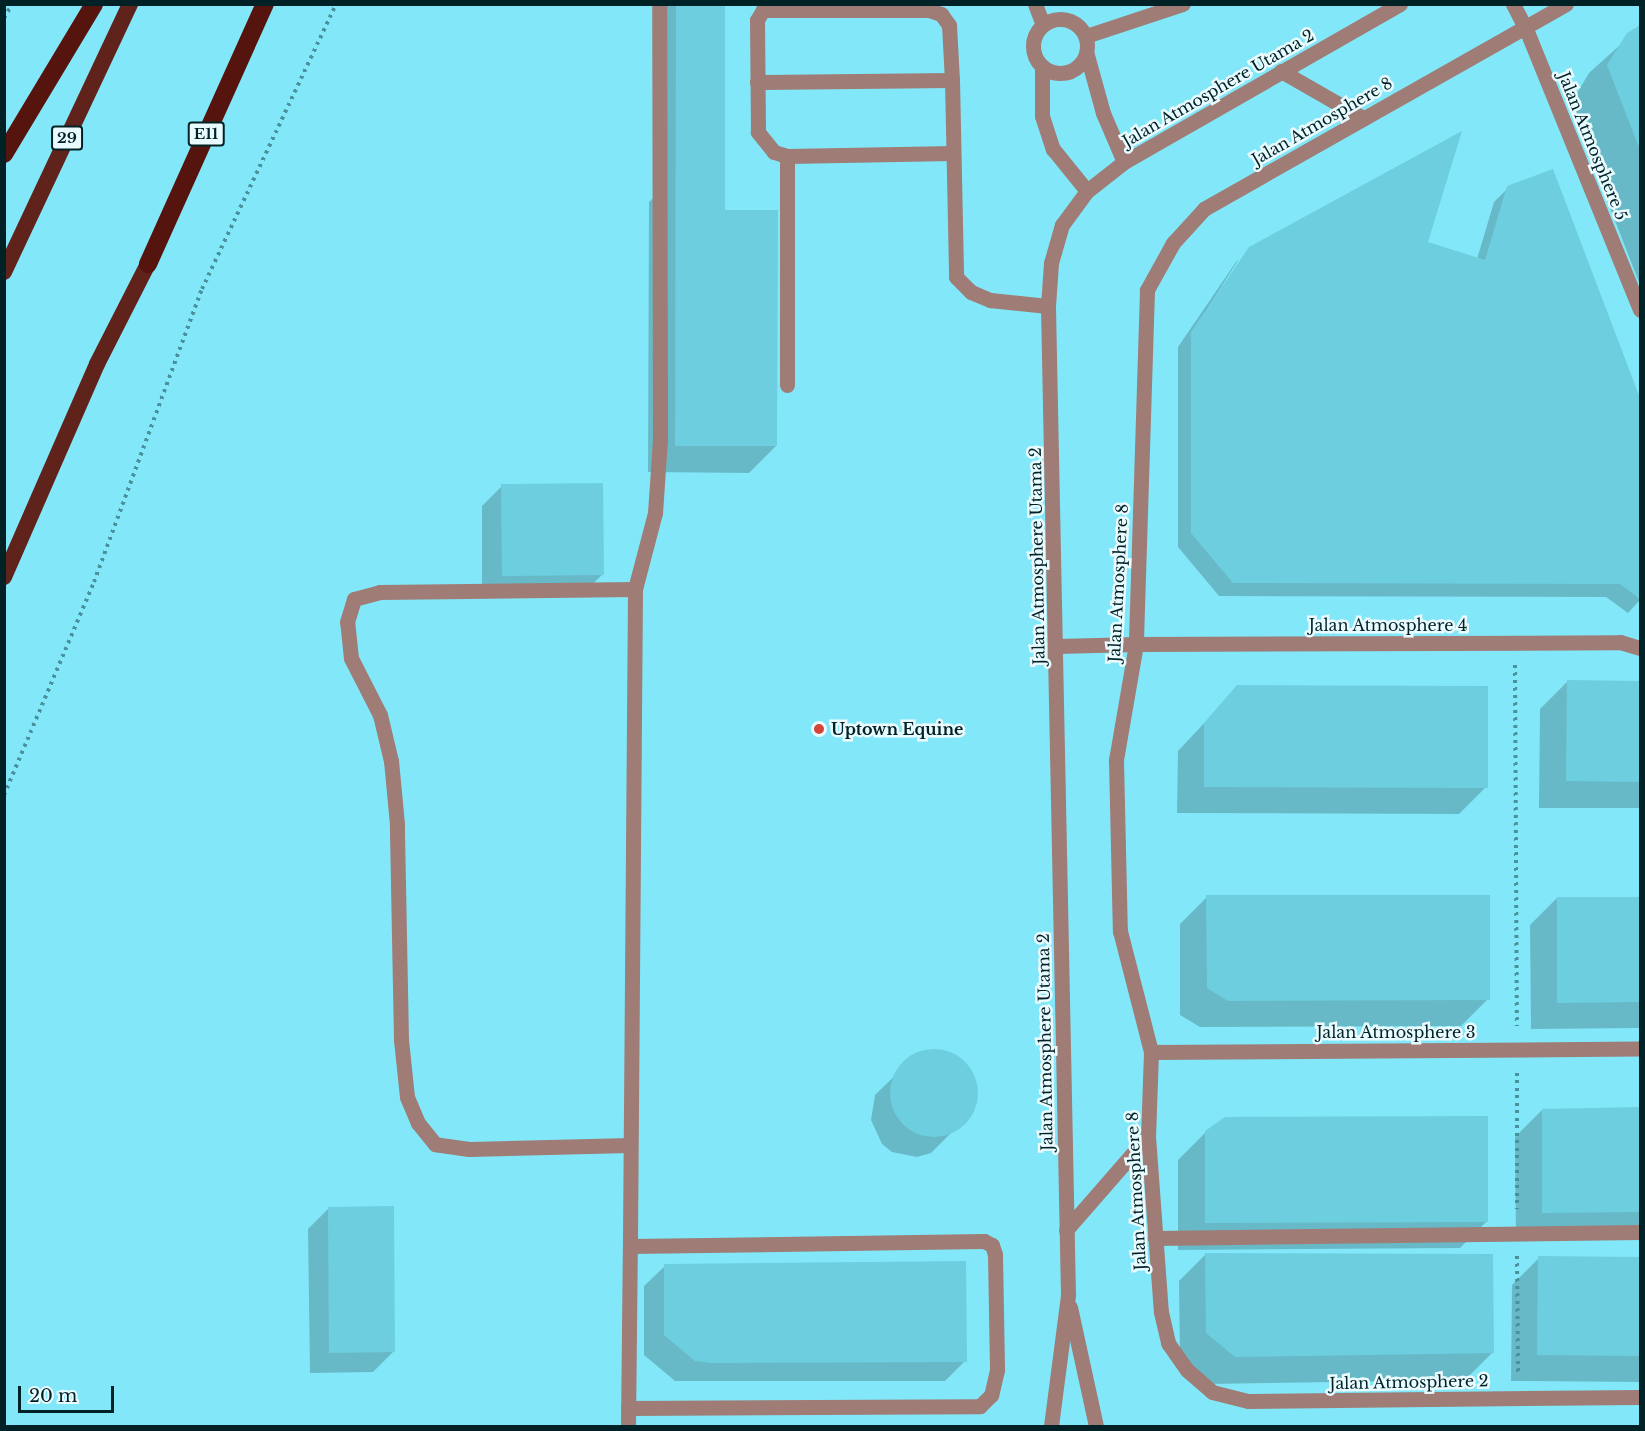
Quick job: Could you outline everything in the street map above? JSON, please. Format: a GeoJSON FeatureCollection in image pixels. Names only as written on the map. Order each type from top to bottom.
{"type":"FeatureCollection","features":[{"type":"Feature","properties":{"kind":"highway"},"geometry":{"type":"LineString","coordinates":[[4,153],[94,4]]}},
{"type":"Feature","properties":{"kind":"highway","name":"29"},"geometry":{"type":"LineString","coordinates":[[4,272],[130,4]]}},
{"type":"Feature","properties":{"kind":"highway","name":"E11"},"geometry":{"type":"LineString","coordinates":[[148,264],[265,4]]}},
{"type":"Feature","properties":{"kind":"highway"},"geometry":{"type":"LineString","coordinates":[[4,577],[97,364],[148,264]]}},
{"type":"Feature","properties":{"kind":"street"},"geometry":{"type":"LineString","coordinates":[[628,1426],[634,589],[655,513],[660,439],[658,4]]}},
{"type":"Feature","properties":{"kind":"street"},"geometry":{"type":"LineString","coordinates":[[1035,4],[1043,25]]}},
{"type":"Feature","properties":{"kind":"street"},"geometry":{"type":"LineString","coordinates":[[1086,36],[1183,4]]}},
{"type":"Feature","properties":{"kind":"street","name":"Jalan Atmosphere Utama 2"},"geometry":{"type":"LineString","coordinates":[[1068,1296],[1057,646],[1048,306],[1051,262],[1062,225],[1087,191],[1124,162],[1400,4]]}},
{"type":"Feature","properties":{"kind":"street","name":"Jalan Atmosphere 5"},"geometry":{"type":"LineString","coordinates":[[1513,4],[1526,29],[1641,310]]}},
{"type":"Feature","properties":{"kind":"street","name":"Jalan Atmosphere 8"},"geometry":{"type":"LineString","coordinates":[[1187,1370],[1168,1343],[1161,1312],[1148,1137],[1151,1052],[1120,931],[1116,760],[1136,644],[1147,290],[1173,243],[1203,209],[1363,117],[1526,29],[1566,4]]}},
{"type":"Feature","properties":{"kind":"street"},"geometry":{"type":"LineString","coordinates":[[953,153],[787,156],[774,152],[758,132],[757,20],[763,10],[772,8],[929,10],[941,14],[949,25],[952,80],[956,276],[971,292],[990,300],[1048,306]]}},
{"type":"Feature","properties":{"kind":"street"},"geometry":{"type":"LineString","coordinates":[[1086,55],[1076,69],[1067,73],[1049,72],[1042,66],[1033,50],[1036,32],[1043,25],[1067,19],[1086,36],[1086,55],[1103,113],[1124,162]]}},
{"type":"Feature","properties":{"kind":"street"},"geometry":{"type":"LineString","coordinates":[[1042,66],[1042,116],[1053,149],[1087,191]]}},
{"type":"Feature","properties":{"kind":"street"},"geometry":{"type":"LineString","coordinates":[[1281,71],[1363,117]]}},
{"type":"Feature","properties":{"kind":"street"},"geometry":{"type":"LineString","coordinates":[[757,82],[952,80]]}},
{"type":"Feature","properties":{"kind":"street"},"geometry":{"type":"LineString","coordinates":[[787,156],[787,385]]}},
{"type":"Feature","properties":{"kind":"street"},"geometry":{"type":"LineString","coordinates":[[630,1144],[469,1149],[435,1144],[418,1122],[407,1097],[401,1040],[397,824],[391,761],[380,715],[351,658],[347,622],[354,599],[380,592],[634,589]]}},
{"type":"Feature","properties":{"kind":"street","name":"Jalan Atmosphere 4"},"geometry":{"type":"LineString","coordinates":[[1057,646],[1620,642],[1641,648]]}},
{"type":"Feature","properties":{"kind":"street","name":"Jalan Atmosphere 3"},"geometry":{"type":"LineString","coordinates":[[1151,1052],[1641,1049]]}},
{"type":"Feature","properties":{"kind":"street"},"geometry":{"type":"LineString","coordinates":[[1066,1230],[1148,1137]]}},
{"type":"Feature","properties":{"kind":"street"},"geometry":{"type":"LineString","coordinates":[[1155,1238],[1641,1232]]}},
{"type":"Feature","properties":{"kind":"street"},"geometry":{"type":"LineString","coordinates":[[628,1408],[980,1406],[991,1395],[997,1370],[995,1254],[993,1245],[984,1241],[630,1246]]}},
{"type":"Feature","properties":{"kind":"street"},"geometry":{"type":"LineString","coordinates":[[1051,1426],[1068,1296]]}},
{"type":"Feature","properties":{"kind":"street"},"geometry":{"type":"LineString","coordinates":[[1068,1296],[1096,1426]]}},
{"type":"Feature","properties":{"kind":"street","name":"Jalan Atmosphere 2"},"geometry":{"type":"LineString","coordinates":[[1187,1370],[1212,1392],[1248,1401],[1641,1397]]}},
{"type":"Feature","properties":{"kind":"path"},"geometry":{"type":"LineString","coordinates":[[4,18],[12,4]]}},
{"type":"Feature","properties":{"kind":"path"},"geometry":{"type":"LineString","coordinates":[[4,795],[94,582],[202,289],[336,4]]}},
{"type":"Feature","properties":{"kind":"path"},"geometry":{"type":"LineString","coordinates":[[1515,643],[1518,1399]]}},
{"type":"Feature","properties":{"kind":"building"},"geometry":{"type":"Polygon","coordinates":[[[676,4],[725,4],[725,210],[778,210],[777,446],[675,446],[676,4]]]}},
{"type":"Feature","properties":{"kind":"building"},"geometry":{"type":"Polygon","coordinates":[[[1640,25],[1640,150],[1607,65],[1627,33],[1640,25]]]}},
{"type":"Feature","properties":{"kind":"building"},"geometry":{"type":"Polygon","coordinates":[[[1462,131],[1428,242],[1485,260],[1507,186],[1553,169],[1640,398],[1640,599],[1620,584],[1233,583],[1191,533],[1191,332],[1249,247],[1462,131]]]}},
{"type":"Feature","properties":{"kind":"building"},"geometry":{"type":"Polygon","coordinates":[[[603,483],[604,575],[502,576],[501,484],[603,483]]]}},
{"type":"Feature","properties":{"kind":"building"},"geometry":{"type":"Polygon","coordinates":[[[1567,680],[1640,681],[1640,782],[1566,781],[1567,680]]]}},
{"type":"Feature","properties":{"kind":"building"},"geometry":{"type":"Polygon","coordinates":[[[1237,685],[1488,686],[1488,788],[1204,787],[1204,723],[1237,685]]]}},
{"type":"Feature","properties":{"kind":"building"},"geometry":{"type":"Polygon","coordinates":[[[1206,895],[1490,895],[1490,1000],[1228,1001],[1207,988],[1206,895]]]}},
{"type":"Feature","properties":{"kind":"building"},"geometry":{"type":"Polygon","coordinates":[[[1557,897],[1640,897],[1640,1002],[1557,1003],[1557,897]]]}},
{"type":"Feature","properties":{"kind":"building"},"geometry":{"type":"Polygon","coordinates":[[[934,1049],[951,1052],[965,1062],[975,1076],[978,1093],[975,1110],[965,1124],[951,1134],[934,1137],[917,1134],[903,1124],[893,1110],[890,1093],[893,1076],[903,1062],[917,1052],[934,1049]]]}},
{"type":"Feature","properties":{"kind":"building"},"geometry":{"type":"Polygon","coordinates":[[[1640,1107],[1640,1212],[1542,1213],[1542,1109],[1640,1107]]]}},
{"type":"Feature","properties":{"kind":"building"},"geometry":{"type":"Polygon","coordinates":[[[1488,1116],[1488,1222],[1205,1223],[1205,1131],[1225,1117],[1488,1116]]]}},
{"type":"Feature","properties":{"kind":"building"},"geometry":{"type":"Polygon","coordinates":[[[394,1206],[395,1352],[329,1353],[328,1207],[394,1206]]]}},
{"type":"Feature","properties":{"kind":"building"},"geometry":{"type":"Polygon","coordinates":[[[1205,1253],[1493,1254],[1494,1353],[1235,1357],[1206,1333],[1205,1253]]]}},
{"type":"Feature","properties":{"kind":"building"},"geometry":{"type":"Polygon","coordinates":[[[1538,1256],[1640,1257],[1640,1356],[1537,1355],[1538,1256]]]}},
{"type":"Feature","properties":{"kind":"building"},"geometry":{"type":"Polygon","coordinates":[[[966,1261],[967,1362],[711,1363],[695,1361],[664,1335],[664,1264],[966,1261]]]}},
{"type":"Feature","properties":{"kind":"place","name":"Uptown Equine"},"geometry":{"type":"Point","coordinates":[819,729]}}]}
